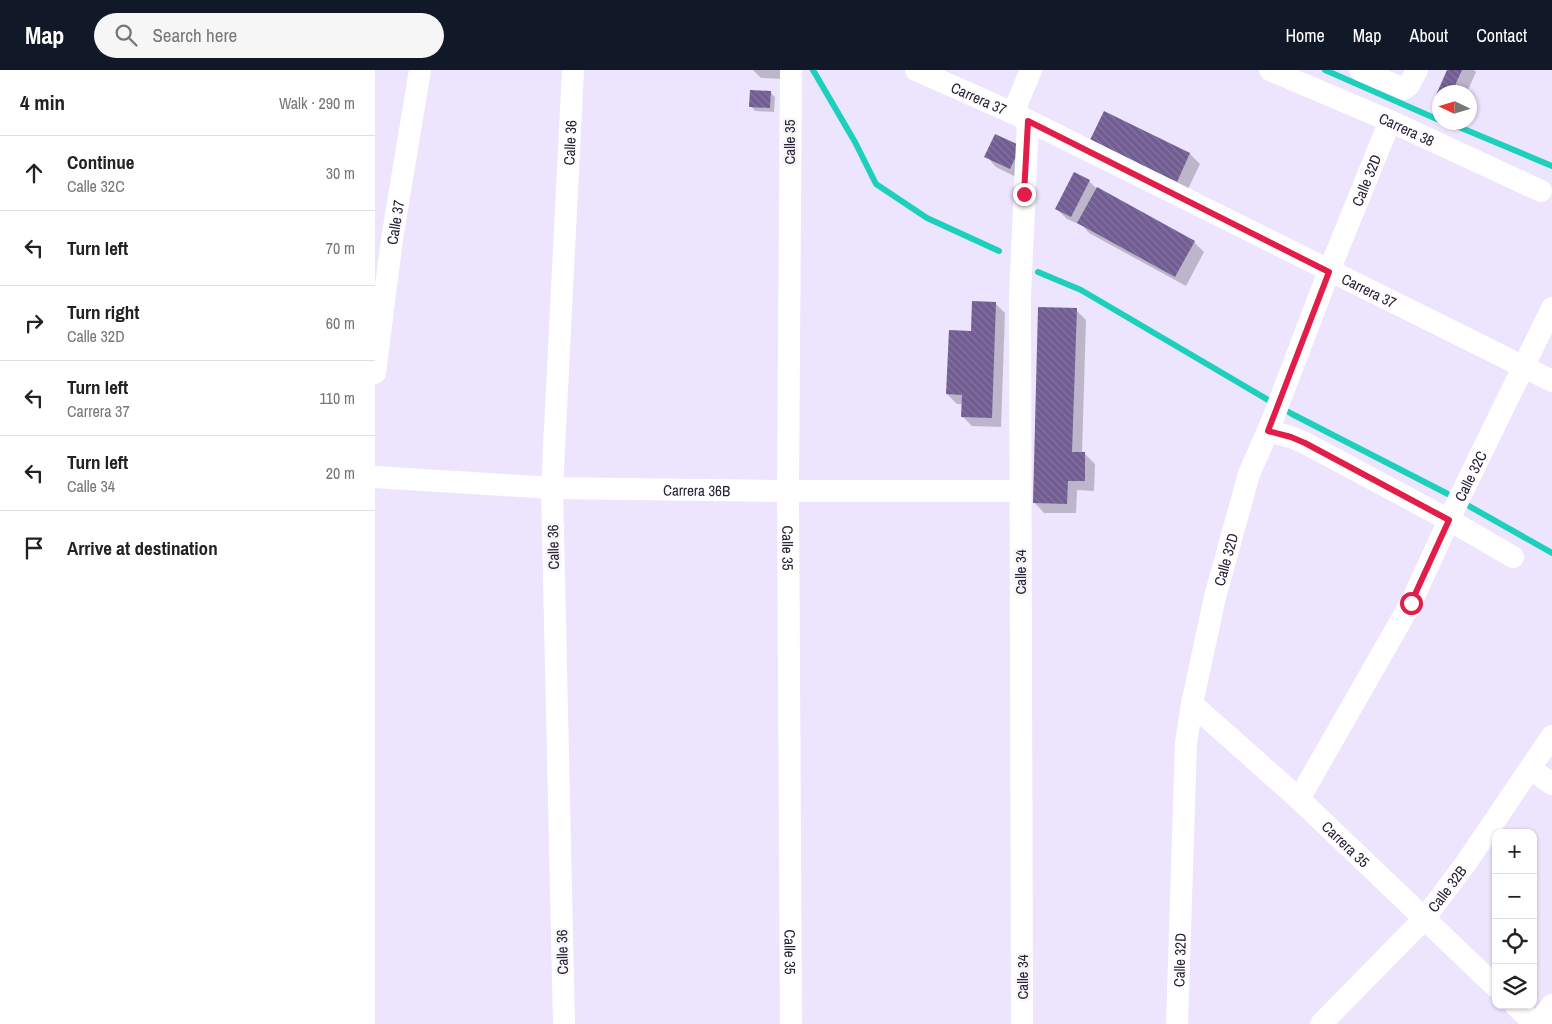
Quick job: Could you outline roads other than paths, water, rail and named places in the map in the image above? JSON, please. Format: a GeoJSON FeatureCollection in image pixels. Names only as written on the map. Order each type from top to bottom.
{"type":"FeatureCollection","features":[{"type":"Feature","properties":{"kind":"street","name":"Calle 37"},"geometry":{"type":"LineString","coordinates":[[375,374],[392,239],[420,70]]}},
{"type":"Feature","properties":{"kind":"street","name":"Calle 36"},"geometry":{"type":"LineString","coordinates":[[564,1024],[551,488],[573,70]]}},
{"type":"Feature","properties":{"kind":"street","name":"Calle 35"},"geometry":{"type":"LineString","coordinates":[[791,70],[788,491],[791,1024]]}},
{"type":"Feature","properties":{"kind":"street","name":"Carrera 37"},"geometry":{"type":"LineString","coordinates":[[916,70],[1020,117],[1552,381]]}},
{"type":"Feature","properties":{"kind":"street","name":"Calle 34"},"geometry":{"type":"LineString","coordinates":[[1022,1024],[1020,117],[1031,70]]}},
{"type":"Feature","properties":{"kind":"street","name":"Carrera 38"},"geometry":{"type":"LineString","coordinates":[[1270,70],[1390,121],[1541,191]]}},
{"type":"Feature","properties":{"kind":"street"},"geometry":{"type":"LineString","coordinates":[[1360,70],[1404,89],[1409,85],[1417,70]]}},
{"type":"Feature","properties":{"kind":"street","name":"Calle 32D"},"geometry":{"type":"LineString","coordinates":[[1177,1024],[1187,743],[1192,704],[1215,597],[1249,474],[1270,426],[1390,121]]}},
{"type":"Feature","properties":{"kind":"street","name":"Calle 32C"},"geometry":{"type":"LineString","coordinates":[[1299,799],[1411,603],[1552,308]]}},
{"type":"Feature","properties":{"kind":"street"},"geometry":{"type":"LineString","coordinates":[[1270,426],[1291,437],[1455,508],[1513,557]]}},
{"type":"Feature","properties":{"kind":"street","name":"Carrera 36B"},"geometry":{"type":"LineString","coordinates":[[375,477],[551,488],[1020,491]]}},
{"type":"Feature","properties":{"kind":"street","name":"Carrera 35"},"geometry":{"type":"LineString","coordinates":[[1192,704],[1299,799],[1492,983]]}},
{"type":"Feature","properties":{"kind":"street","name":"Calle 32B"},"geometry":{"type":"LineString","coordinates":[[1321,1024],[1424,919],[1531,769],[1552,736]]}},
{"type":"Feature","properties":{"kind":"street"},"geometry":{"type":"LineString","coordinates":[[1531,769],[1552,784]]}},
{"type":"Feature","properties":{"kind":"street"},"geometry":{"type":"LineString","coordinates":[[1519,1009],[1536,1024],[1552,1005]]}},
{"type":"Feature","properties":{"kind":"waterway"},"geometry":{"type":"LineString","coordinates":[[813,70],[855,142],[876,184],[927,218],[999,251]]}},
{"type":"Feature","properties":{"kind":"waterway"},"geometry":{"type":"LineString","coordinates":[[1325,70],[1432,117]]}},
{"type":"Feature","properties":{"kind":"waterway"},"geometry":{"type":"LineString","coordinates":[[1466,130],[1552,166]]}},
{"type":"Feature","properties":{"kind":"waterway"},"geometry":{"type":"LineString","coordinates":[[1038,272],[1081,290],[1292,414],[1446,493],[1552,553]]}}]}
